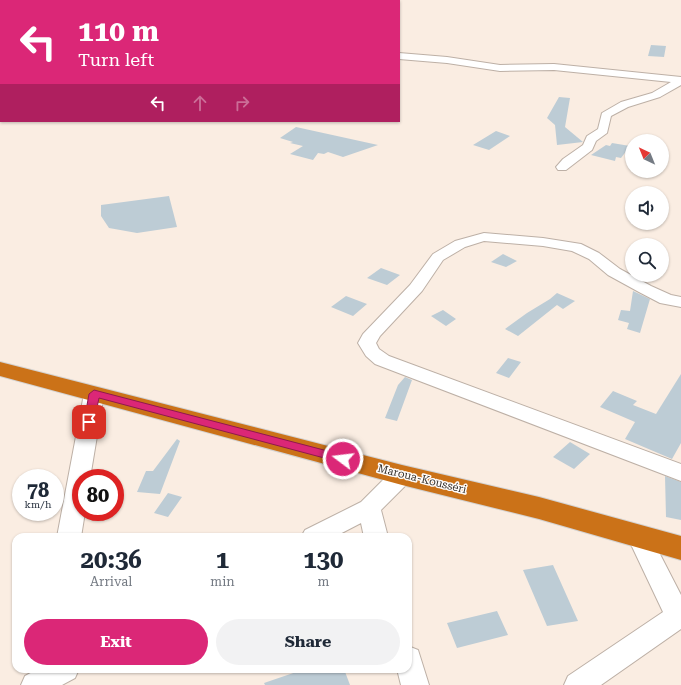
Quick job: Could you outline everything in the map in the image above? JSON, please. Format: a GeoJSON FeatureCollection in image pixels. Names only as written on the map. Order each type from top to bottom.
{"type":"FeatureCollection","features":[{"type":"Feature","properties":{"kind":"highway","name":"Maroua-Kousséri"},"geometry":{"type":"LineString","coordinates":[[0,369],[402,475],[539,508],[681,548]]}},
{"type":"Feature","properties":{"kind":"street"},"geometry":{"type":"LineString","coordinates":[[400,56],[460,62],[500,68],[554,67],[681,81]]}},
{"type":"Feature","properties":{"kind":"street"},"geometry":{"type":"LineString","coordinates":[[562,167],[588,147],[591,139],[603,131],[606,115],[630,102],[657,94],[681,81]]}},
{"type":"Feature","properties":{"kind":"street"},"geometry":{"type":"LineString","coordinates":[[681,302],[666,298],[645,289],[614,272],[594,256],[576,248],[543,242],[484,237],[460,244],[438,257],[416,288],[372,334],[368,342],[372,352],[382,360],[681,473]]}},
{"type":"Feature","properties":{"kind":"street"},"geometry":{"type":"LineString","coordinates":[[70,533],[94,394]]}},
{"type":"Feature","properties":{"kind":"street"},"geometry":{"type":"LineString","coordinates":[[321,533],[369,508],[402,475]]}},
{"type":"Feature","properties":{"kind":"street"},"geometry":{"type":"LineString","coordinates":[[369,508],[375,533]]}},
{"type":"Feature","properties":{"kind":"street"},"geometry":{"type":"LineString","coordinates":[[578,685],[680,616],[639,536]]}},
{"type":"Feature","properties":{"kind":"street"},"geometry":{"type":"LineString","coordinates":[[412,673],[415,685]]}},
{"type":"Feature","properties":{"kind":"building"},"geometry":{"type":"Polygon","coordinates":[[[651,45],[666,46],[664,57],[648,56],[651,45]]]}},
{"type":"Feature","properties":{"kind":"building"},"geometry":{"type":"Polygon","coordinates":[[[559,97],[570,98],[565,127],[583,142],[557,145],[555,125],[547,118],[559,97]]]}},
{"type":"Feature","properties":{"kind":"building"},"geometry":{"type":"Polygon","coordinates":[[[296,127],[378,145],[343,157],[328,152],[324,154],[318,153],[313,160],[290,154],[303,146],[290,143],[293,142],[280,138],[296,127]]]}},
{"type":"Feature","properties":{"kind":"building"},"geometry":{"type":"Polygon","coordinates":[[[496,131],[510,136],[489,150],[473,145],[496,131]]]}},
{"type":"Feature","properties":{"kind":"building"},"geometry":{"type":"Polygon","coordinates":[[[612,143],[625,145],[625,153],[621,158],[616,157],[615,161],[591,155],[606,145],[610,146],[612,143]]]}},
{"type":"Feature","properties":{"kind":"building"},"geometry":{"type":"Polygon","coordinates":[[[169,196],[177,227],[137,233],[109,228],[101,216],[101,205],[169,196]]]}},
{"type":"Feature","properties":{"kind":"building"},"geometry":{"type":"Polygon","coordinates":[[[503,254],[517,261],[506,267],[491,262],[503,254]]]}},
{"type":"Feature","properties":{"kind":"building"},"geometry":{"type":"Polygon","coordinates":[[[381,268],[400,275],[387,285],[367,278],[381,268]]]}},
{"type":"Feature","properties":{"kind":"building"},"geometry":{"type":"Polygon","coordinates":[[[633,291],[650,299],[640,333],[627,329],[629,323],[618,320],[621,310],[630,311],[633,291]]]}},
{"type":"Feature","properties":{"kind":"building"},"geometry":{"type":"Polygon","coordinates":[[[557,293],[575,301],[563,309],[557,305],[518,336],[505,329],[550,299],[557,293]]]}},
{"type":"Feature","properties":{"kind":"building"},"geometry":{"type":"Polygon","coordinates":[[[346,296],[367,304],[353,316],[331,307],[346,296]]]}},
{"type":"Feature","properties":{"kind":"building"},"geometry":{"type":"Polygon","coordinates":[[[443,310],[456,319],[446,326],[431,316],[443,310]]]}},
{"type":"Feature","properties":{"kind":"building"},"geometry":{"type":"Polygon","coordinates":[[[508,358],[521,362],[509,378],[496,373],[508,358]]]}},
{"type":"Feature","properties":{"kind":"building"},"geometry":{"type":"Polygon","coordinates":[[[681,374],[681,443],[672,459],[625,439],[635,422],[600,407],[613,391],[637,401],[633,405],[656,414],[681,374]]]}},
{"type":"Feature","properties":{"kind":"building"},"geometry":{"type":"Polygon","coordinates":[[[405,377],[412,380],[397,421],[385,418],[398,385],[405,377]]]}},
{"type":"Feature","properties":{"kind":"building"},"geometry":{"type":"Polygon","coordinates":[[[177,439],[180,441],[160,494],[137,492],[146,471],[153,471],[177,439]]]}},
{"type":"Feature","properties":{"kind":"building"},"geometry":{"type":"Polygon","coordinates":[[[570,442],[590,454],[574,469],[553,457],[570,442]]]}},
{"type":"Feature","properties":{"kind":"building"},"geometry":{"type":"Polygon","coordinates":[[[665,476],[681,482],[681,520],[666,517],[665,476]]]}},
{"type":"Feature","properties":{"kind":"building"},"geometry":{"type":"Polygon","coordinates":[[[168,493],[182,497],[168,517],[154,513],[168,493]]]}},
{"type":"Feature","properties":{"kind":"building"},"geometry":{"type":"Polygon","coordinates":[[[553,565],[578,621],[547,626],[523,570],[553,565]]]}},
{"type":"Feature","properties":{"kind":"building"},"geometry":{"type":"Polygon","coordinates":[[[497,611],[508,635],[457,648],[447,623],[497,611]]]}},
{"type":"Feature","properties":{"kind":"building"},"geometry":{"type":"Polygon","coordinates":[[[293,673],[346,673],[350,685],[265,685],[264,683],[293,673]]]}},
{"type":"Feature","properties":{"kind":"route"},"geometry":{"type":"LineString","coordinates":[[89,422],[94,394],[343,459]]}}]}
